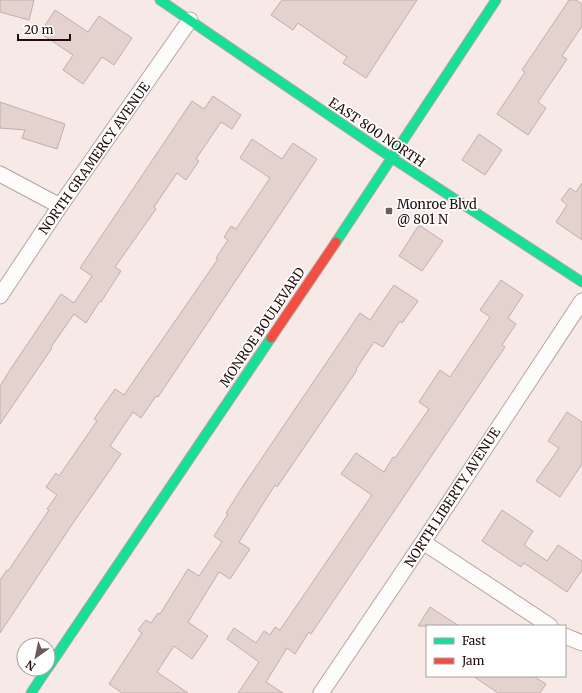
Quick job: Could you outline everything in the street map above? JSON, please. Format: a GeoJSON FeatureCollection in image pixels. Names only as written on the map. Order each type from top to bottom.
{"type":"FeatureCollection","features":[{"type":"Feature","properties":{"kind":"street","name":"EAST 800 NORTH"},"geometry":{"type":"LineString","coordinates":[[160,0],[392,158],[582,282]]}},
{"type":"Feature","properties":{"kind":"street","name":"MONROE BOULEVARD"},"geometry":{"type":"LineString","coordinates":[[56,657],[392,158],[496,0]]}},
{"type":"Feature","properties":{"kind":"street","name":"NORTH GRAMERCY AVENUE"},"geometry":{"type":"LineString","coordinates":[[0,296],[60,206],[190,20]]}},
{"type":"Feature","properties":{"kind":"street"},"geometry":{"type":"LineString","coordinates":[[0,174],[60,206]]}},
{"type":"Feature","properties":{"kind":"street","name":"NORTH LIBERTY AVENUE"},"geometry":{"type":"LineString","coordinates":[[321,693],[423,542],[582,301]]}},
{"type":"Feature","properties":{"kind":"street"},"geometry":{"type":"LineString","coordinates":[[423,542],[548,625]]}},
{"type":"Feature","properties":{"kind":"street"},"geometry":{"type":"LineString","coordinates":[[566,636],[582,643]]}},
{"type":"Feature","properties":{"kind":"street","name":"MONROE BOULEVARD"},"geometry":{"type":"LineString","coordinates":[[31,693],[42,677]]}},
{"type":"Feature","properties":{"kind":"building"},"geometry":{"type":"Polygon","coordinates":[[[0,0],[34,0],[29,20],[0,12],[0,0]]]}},
{"type":"Feature","properties":{"kind":"building"},"geometry":{"type":"Polygon","coordinates":[[[282,0],[417,0],[366,78],[343,63],[347,57],[298,23],[293,30],[271,15],[282,0]]]}},
{"type":"Feature","properties":{"kind":"building"},"geometry":{"type":"Polygon","coordinates":[[[569,0],[576,0],[582,4],[582,26],[562,56],[567,59],[538,102],[546,108],[528,135],[497,114],[525,72],[522,70],[569,0]]]}},
{"type":"Feature","properties":{"kind":"building"},"geometry":{"type":"Polygon","coordinates":[[[55,10],[88,32],[99,16],[132,38],[114,65],[102,57],[83,84],[63,70],[73,55],[40,33],[55,10]]]}},
{"type":"Feature","properties":{"kind":"building"},"geometry":{"type":"Polygon","coordinates":[[[213,96],[241,115],[232,129],[221,122],[196,159],[199,161],[186,180],[177,173],[154,207],[156,209],[115,267],[121,271],[101,302],[100,301],[86,323],[74,314],[0,424],[0,386],[10,370],[61,294],[74,303],[92,276],[80,268],[192,101],[204,109],[213,96]]]}},
{"type":"Feature","properties":{"kind":"building"},"geometry":{"type":"Polygon","coordinates":[[[0,102],[65,124],[57,149],[22,138],[25,130],[0,128],[0,102]]]}},
{"type":"Feature","properties":{"kind":"building"},"geometry":{"type":"Polygon","coordinates":[[[479,134],[502,150],[485,175],[462,160],[479,134]]]}},
{"type":"Feature","properties":{"kind":"building"},"geometry":{"type":"Polygon","coordinates":[[[252,139],[282,159],[293,143],[317,159],[158,397],[156,396],[141,418],[133,412],[110,446],[121,454],[0,633],[0,580],[7,570],[8,571],[49,510],[47,509],[57,495],[46,487],[56,473],[59,476],[97,421],[94,419],[115,389],[124,395],[218,259],[216,258],[228,240],[224,237],[231,226],[236,229],[270,178],[240,158],[252,139]]]}},
{"type":"Feature","properties":{"kind":"building"},"geometry":{"type":"Polygon","coordinates":[[[582,183],[582,240],[556,222],[567,205],[561,200],[570,188],[576,192],[582,183]]]}},
{"type":"Feature","properties":{"kind":"building"},"geometry":{"type":"Polygon","coordinates":[[[419,225],[443,241],[422,271],[399,256],[419,225]]]}},
{"type":"Feature","properties":{"kind":"building"},"geometry":{"type":"Polygon","coordinates":[[[501,280],[523,295],[508,318],[516,324],[502,345],[505,347],[311,634],[309,632],[295,654],[287,648],[266,682],[283,693],[238,693],[259,662],[227,639],[234,628],[256,643],[264,631],[270,635],[275,627],[280,630],[372,495],[341,474],[356,453],[384,472],[393,457],[395,458],[429,409],[419,402],[440,370],[450,377],[490,317],[480,310],[501,280]]]}},
{"type":"Feature","properties":{"kind":"building"},"geometry":{"type":"Polygon","coordinates":[[[394,285],[418,301],[402,323],[400,321],[383,347],[374,342],[356,369],[357,370],[277,487],[275,485],[239,542],[250,549],[230,579],[219,572],[188,622],[208,636],[192,659],[174,646],[157,672],[188,693],[122,693],[109,684],[142,633],[138,630],[146,620],[151,623],[158,613],[160,614],[188,569],[199,576],[222,542],[214,536],[228,514],[226,513],[245,483],[360,313],[370,320],[394,285]]]}},
{"type":"Feature","properties":{"kind":"building"},"geometry":{"type":"Polygon","coordinates":[[[567,412],[582,422],[582,464],[560,497],[536,481],[559,448],[548,441],[567,412]]]}},
{"type":"Feature","properties":{"kind":"building"},"geometry":{"type":"Polygon","coordinates":[[[502,510],[533,531],[524,545],[547,561],[558,545],[582,561],[582,570],[567,592],[524,563],[521,567],[482,541],[502,510]]]}},
{"type":"Feature","properties":{"kind":"building"},"geometry":{"type":"Polygon","coordinates":[[[430,607],[457,625],[426,625],[418,626],[430,607]]]}},
{"type":"Feature","properties":{"kind":"building"},"geometry":{"type":"Polygon","coordinates":[[[474,677],[535,677],[546,684],[540,693],[498,693],[474,677]]]}},
{"type":"Feature","properties":{"kind":"traffic: fast"},"geometry":{"type":"LineString","coordinates":[[160,0],[392,158],[582,282]]}},
{"type":"Feature","properties":{"kind":"traffic: fast"},"geometry":{"type":"LineString","coordinates":[[336,242],[496,0]]}},
{"type":"Feature","properties":{"kind":"traffic: fast"},"geometry":{"type":"LineString","coordinates":[[56,656],[271,338]]}},
{"type":"Feature","properties":{"kind":"traffic: fast"},"geometry":{"type":"LineString","coordinates":[[31,693],[42,677]]}},
{"type":"Feature","properties":{"kind":"traffic: jam"},"geometry":{"type":"LineString","coordinates":[[271,338],[336,242]]}},
{"type":"Feature","properties":{"kind":"place","name":"Monroe Blvd @ 801 N"},"geometry":{"type":"Point","coordinates":[389,211]}}]}
